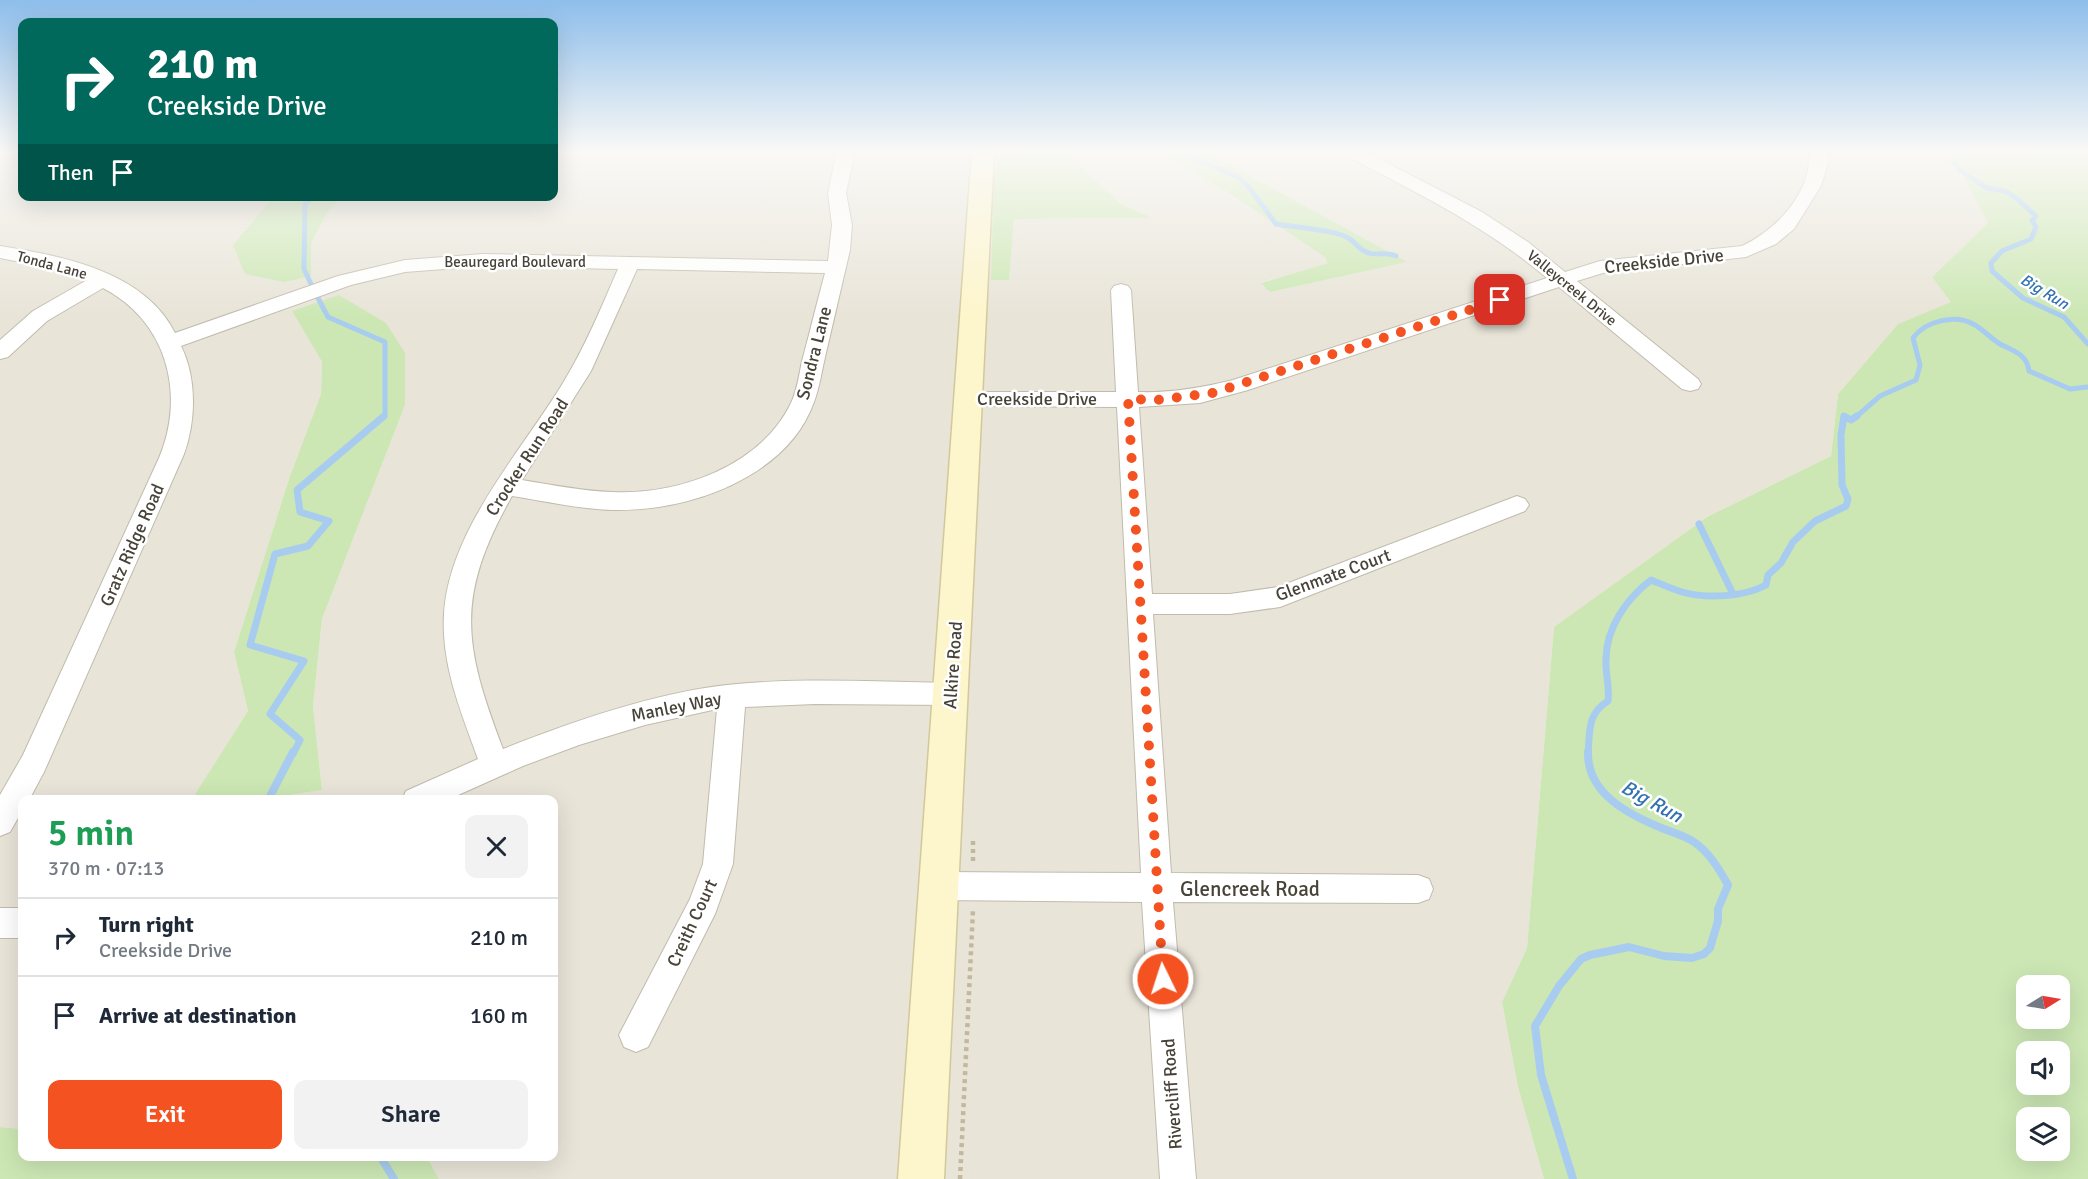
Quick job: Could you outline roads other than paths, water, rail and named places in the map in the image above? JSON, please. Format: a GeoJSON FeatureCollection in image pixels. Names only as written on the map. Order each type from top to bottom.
{"type":"FeatureCollection","features":[{"type":"Feature","properties":{"kind":"main road","name":"Alkire Road"},"geometry":{"type":"LineString","coordinates":[[921,1179],[979,206]]}},
{"type":"Feature","properties":{"kind":"street","name":"Sondra Lane"},"geometry":{"type":"LineString","coordinates":[[504,486],[626,502],[694,490],[724,478],[775,443],[792,423],[803,402],[836,267],[842,225],[839,206]]}},
{"type":"Feature","properties":{"kind":"street","name":"Valleycreek Drive"},"geometry":{"type":"LineString","coordinates":[[1456,206],[1521,246],[1690,384]]}},
{"type":"Feature","properties":{"kind":"street","name":"Creekside Drive"},"geometry":{"type":"LineString","coordinates":[[967,399],[1177,398],[1213,393],[1562,279],[1620,264],[1746,251],[1762,243],[1786,225],[1799,206]]}},
{"type":"Feature","properties":{"kind":"street","name":"Tonda Lane"},"geometry":{"type":"LineString","coordinates":[[0,252],[44,259],[104,279]]}},
{"type":"Feature","properties":{"kind":"street","name":"Beauregard Boulevard"},"geometry":{"type":"LineString","coordinates":[[171,342],[345,280],[405,266],[483,260],[836,267]]}},
{"type":"Feature","properties":{"kind":"street","name":"Crocker Run Road"},"geometry":{"type":"LineString","coordinates":[[494,764],[463,670],[458,642],[457,615],[460,589],[479,535],[504,486],[571,388],[595,347],[630,263]]}},
{"type":"Feature","properties":{"kind":"street","name":"Gratz Ridge Road"},"geometry":{"type":"LineString","coordinates":[[0,823],[34,763],[178,438],[182,401],[181,373],[171,342],[152,313],[125,290],[104,279]]}},
{"type":"Feature","properties":{"kind":"street"},"geometry":{"type":"LineString","coordinates":[[0,352],[40,316],[104,279]]}},
{"type":"Feature","properties":{"kind":"street","name":"Rivercliff Road"},"geometry":{"type":"LineString","coordinates":[[1121,290],[1157,889],[1178,1179]]}},
{"type":"Feature","properties":{"kind":"street","name":"Glenmate Court"},"geometry":{"type":"LineString","coordinates":[[1140,604],[1230,604],[1280,597],[1517,506]]}},
{"type":"Feature","properties":{"kind":"street","name":"Manley Way"},"geometry":{"type":"LineString","coordinates":[[427,795],[494,764],[612,720],[732,696],[951,694]]}},
{"type":"Feature","properties":{"kind":"street","name":"Creith Court"},"geometry":{"type":"LineString","coordinates":[[636,1035],[704,904],[718,864],[732,696]]}},
{"type":"Feature","properties":{"kind":"street","name":"Glencreek Road"},"geometry":{"type":"LineString","coordinates":[[938,886],[1418,889]]}},
{"type":"Feature","properties":{"kind":"street"},"geometry":{"type":"LineString","coordinates":[[0,923],[18,923]]}},
{"type":"Feature","properties":{"kind":"waterway"},"geometry":{"type":"LineString","coordinates":[[305,206],[304,269],[311,284]]}},
{"type":"Feature","properties":{"kind":"waterway"},"geometry":{"type":"LineString","coordinates":[[1263,206],[1276,224],[1336,233],[1350,239],[1366,252],[1396,256]]}},
{"type":"Feature","properties":{"kind":"waterway","name":"Big Run"},"geometry":{"type":"LineString","coordinates":[[2025,206],[2036,216],[2032,220],[2036,227],[2031,239],[2002,251],[1991,263],[1992,271],[2023,298],[2064,317],[2088,344]]}},
{"type":"Feature","properties":{"kind":"waterway"},"geometry":{"type":"LineString","coordinates":[[318,298],[328,317],[385,342],[385,415],[382,417]]}},
{"type":"Feature","properties":{"kind":"waterway","name":"Big Run"},"geometry":{"type":"LineString","coordinates":[[1856,417],[1880,396],[1916,380],[1920,365],[1913,338],[1925,327],[1941,321],[1966,321],[2022,357],[2029,371],[2070,389],[2088,387]]}},
{"type":"Feature","properties":{"kind":"waterway"},"geometry":{"type":"LineString","coordinates":[[293,754],[300,740],[270,714],[304,661],[250,645],[275,554],[308,546],[329,521],[300,512],[297,490],[384,416]]}},
{"type":"Feature","properties":{"kind":"waterway","name":"Big Run"},"geometry":{"type":"LineString","coordinates":[[1588,753],[1593,717],[1608,701],[1607,647],[1614,625],[1626,605],[1651,580],[1682,592],[1703,596],[1725,596],[1747,592],[1766,585],[1768,575],[1781,563],[1793,542],[1815,521],[1846,506],[1848,499],[1842,485],[1841,435],[1844,416],[1846,417]]}},
{"type":"Feature","properties":{"kind":"waterway","name":"Big Run"},"geometry":{"type":"LineString","coordinates":[[1846,417],[1851,420],[1857,416]]}},
{"type":"Feature","properties":{"kind":"waterway"},"geometry":{"type":"LineString","coordinates":[[1699,524],[1732,592]]}},
{"type":"Feature","properties":{"kind":"waterway"},"geometry":{"type":"LineString","coordinates":[[271,795],[293,752]]}},
{"type":"Feature","properties":{"kind":"waterway","name":"Big Run"},"geometry":{"type":"LineString","coordinates":[[1573,1179],[1541,1075],[1535,1026],[1559,986],[1581,959],[1590,955],[1629,947],[1664,956],[1692,958],[1704,954],[1710,948],[1718,921],[1718,909],[1728,885],[1709,856],[1694,842],[1637,817],[1612,801],[1595,780],[1588,753]]}},
{"type":"Feature","properties":{"kind":"waterway"},"geometry":{"type":"LineString","coordinates":[[383,1161],[394,1179]]}}]}
